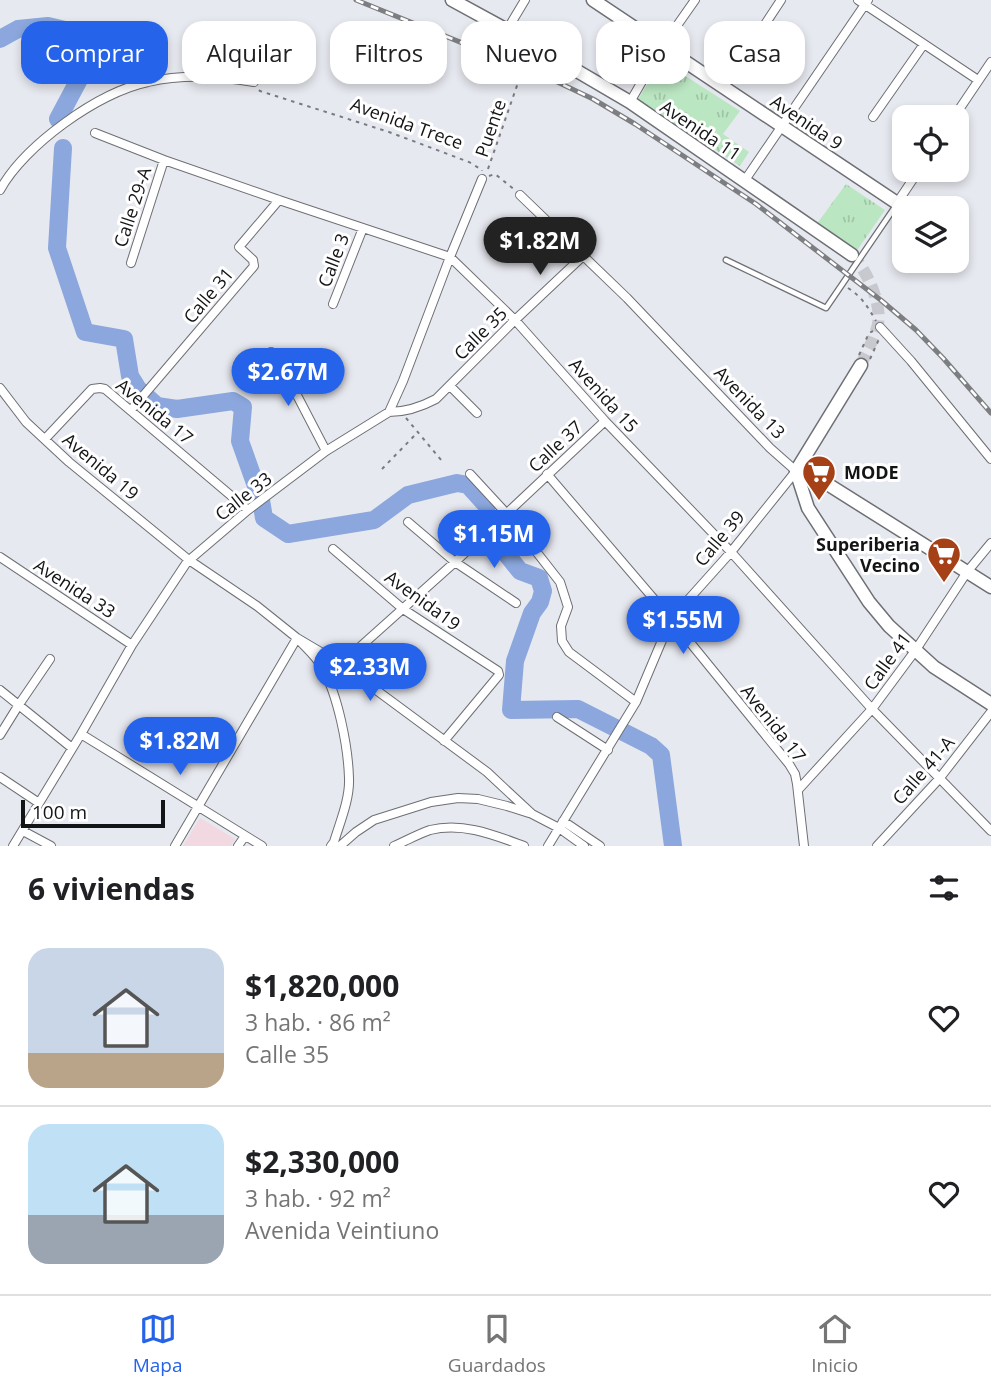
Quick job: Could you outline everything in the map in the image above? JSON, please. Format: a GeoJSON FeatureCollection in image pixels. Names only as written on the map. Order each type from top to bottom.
{"type":"FeatureCollection","features":[{"type":"Feature","properties":{"kind":"main road","name":"Avenida 11"},"geometry":{"type":"LineString","coordinates":[[452,0],[490,21]]}},
{"type":"Feature","properties":{"kind":"main road","name":"Avenida 9"},"geometry":{"type":"LineString","coordinates":[[593,0],[624,21]]}},
{"type":"Feature","properties":{"kind":"main road","name":"Avenida 9"},"geometry":{"type":"LineString","coordinates":[[690,66],[892,200]]}},
{"type":"Feature","properties":{"kind":"main road","name":"Avenida 11"},"geometry":{"type":"LineString","coordinates":[[582,74],[630,102],[852,256]]}},
{"type":"Feature","properties":{"kind":"main road","name":"Calle 39"},"geometry":{"type":"LineString","coordinates":[[796,471],[860,365]]}},
{"type":"Feature","properties":{"kind":"main road","name":"Avenida 13"},"geometry":{"type":"LineString","coordinates":[[796,471],[821,480],[991,587]]}},
{"type":"Feature","properties":{"kind":"main road"},"geometry":{"type":"LineString","coordinates":[[796,471],[808,508],[869,602],[889,626],[934,667],[991,704]]}},
{"type":"Feature","properties":{"kind":"street"},"geometry":{"type":"LineString","coordinates":[[512,21],[525,0]]}},
{"type":"Feature","properties":{"kind":"street"},"geometry":{"type":"LineString","coordinates":[[680,21],[695,0]]}},
{"type":"Feature","properties":{"kind":"street"},"geometry":{"type":"LineString","coordinates":[[723,88],[781,0]]}},
{"type":"Feature","properties":{"kind":"street"},"geometry":{"type":"LineString","coordinates":[[745,180],[863,1],[978,80]]}},
{"type":"Feature","properties":{"kind":"street"},"geometry":{"type":"LineString","coordinates":[[873,117],[924,44]]}},
{"type":"Feature","properties":{"kind":"street"},"geometry":{"type":"LineString","coordinates":[[962,105],[991,62]]}},
{"type":"Feature","properties":{"kind":"street"},"geometry":{"type":"LineString","coordinates":[[0,190],[25,156],[51,132],[92,106],[119,91],[146,82],[182,78]]}},
{"type":"Feature","properties":{"kind":"street"},"geometry":{"type":"LineString","coordinates":[[630,102],[640,84]]}},
{"type":"Feature","properties":{"kind":"street","name":"Avenida 15"},"geometry":{"type":"LineString","coordinates":[[95,133],[164,160],[450,257],[515,320],[605,421],[732,552],[872,709],[991,831]]}},
{"type":"Feature","properties":{"kind":"street","name":"Calle 29-A"},"geometry":{"type":"LineString","coordinates":[[131,263],[164,160]]}},
{"type":"Feature","properties":{"kind":"street"},"geometry":{"type":"LineString","coordinates":[[389,412],[482,174]]}},
{"type":"Feature","properties":{"kind":"street","name":"Avenida 13"},"geometry":{"type":"LineString","coordinates":[[520,195],[627,298],[796,471]]}},
{"type":"Feature","properties":{"kind":"street","name":"Calle 31"},"geometry":{"type":"LineString","coordinates":[[131,410],[254,266],[253,260],[239,247],[279,200]]}},
{"type":"Feature","properties":{"kind":"street","name":"Calle 3"},"geometry":{"type":"LineString","coordinates":[[333,304],[363,228]]}},
{"type":"Feature","properties":{"kind":"street","name":"Calle 35"},"geometry":{"type":"LineString","coordinates":[[389,412],[401,412],[436,399],[584,256]]}},
{"type":"Feature","properties":{"kind":"street"},"geometry":{"type":"LineString","coordinates":[[880,327],[991,459]]}},
{"type":"Feature","properties":{"kind":"street"},"geometry":{"type":"LineString","coordinates":[[271,352],[287,376],[326,451]]}},
{"type":"Feature","properties":{"kind":"street"},"geometry":{"type":"LineString","coordinates":[[450,386],[477,413]]}},
{"type":"Feature","properties":{"kind":"street","name":"Avenida 19"},"geometry":{"type":"LineString","coordinates":[[0,388],[26,422],[69,462],[189,560],[257,606],[297,638]]}},
{"type":"Feature","properties":{"kind":"street","name":"Avenida 17"},"geometry":{"type":"LineString","coordinates":[[45,439],[92,389],[105,389],[248,510]]}},
{"type":"Feature","properties":{"kind":"street","name":"Calle 33"},"geometry":{"type":"LineString","coordinates":[[13,846],[132,645],[189,560],[248,510],[326,451],[389,412]]}},
{"type":"Feature","properties":{"kind":"street","name":"Calle 37"},"geometry":{"type":"LineString","coordinates":[[341,664],[455,562],[605,421]]}},
{"type":"Feature","properties":{"kind":"street","name":"Calle 39"},"geometry":{"type":"LineString","coordinates":[[548,846],[636,702],[671,619],[732,552],[796,471]]}},
{"type":"Feature","properties":{"kind":"street"},"geometry":{"type":"LineString","coordinates":[[470,474],[506,513],[560,582],[568,607],[561,626],[562,641],[569,652],[636,702]]}},
{"type":"Feature","properties":{"kind":"street","name":"Avenida 17"},"geometry":{"type":"LineString","coordinates":[[547,474],[671,619],[789,764],[795,774],[798,790],[804,846]]}},
{"type":"Feature","properties":{"kind":"street"},"geometry":{"type":"LineString","coordinates":[[408,522],[455,562],[516,603]]}},
{"type":"Feature","properties":{"kind":"street","name":"Calle 41"},"geometry":{"type":"LineString","coordinates":[[798,790],[872,709],[915,651],[967,572],[991,543]]}},
{"type":"Feature","properties":{"kind":"street","name":"Avenida19"},"geometry":{"type":"LineString","coordinates":[[333,549],[403,609],[499,673],[444,741]]}},
{"type":"Feature","properties":{"kind":"street","name":"Avenida 33"},"geometry":{"type":"LineString","coordinates":[[0,557],[132,645]]}},
{"type":"Feature","properties":{"kind":"street"},"geometry":{"type":"LineString","coordinates":[[297,638],[341,664],[487,772],[532,814]]}},
{"type":"Feature","properties":{"kind":"street"},"geometry":{"type":"LineString","coordinates":[[175,846],[297,638]]}},
{"type":"Feature","properties":{"kind":"street"},"geometry":{"type":"LineString","coordinates":[[297,638],[321,665],[342,722],[350,780],[345,806],[331,846]]}},
{"type":"Feature","properties":{"kind":"street"},"geometry":{"type":"LineString","coordinates":[[0,735],[50,659]]}},
{"type":"Feature","properties":{"kind":"street"},"geometry":{"type":"LineString","coordinates":[[0,690],[72,748]]}},
{"type":"Feature","properties":{"kind":"street","name":"Calle 41-A"},"geometry":{"type":"LineString","coordinates":[[877,846],[939,779],[991,712]]}},
{"type":"Feature","properties":{"kind":"street"},"geometry":{"type":"LineString","coordinates":[[557,717],[608,750]]}},
{"type":"Feature","properties":{"kind":"street"},"geometry":{"type":"LineString","coordinates":[[81,734],[262,846]]}},
{"type":"Feature","properties":{"kind":"street"},"geometry":{"type":"LineString","coordinates":[[0,777],[39,803]]}},
{"type":"Feature","properties":{"kind":"street"},"geometry":{"type":"LineString","coordinates":[[340,846],[374,820],[438,801],[458,799],[478,799],[532,814],[561,824],[600,846]]}},
{"type":"Feature","properties":{"kind":"street"},"geometry":{"type":"LineString","coordinates":[[561,824],[584,846]]}},
{"type":"Feature","properties":{"kind":"street"},"geometry":{"type":"LineString","coordinates":[[394,846],[430,831],[464,827],[523,846]]}},
{"type":"Feature","properties":{"kind":"street"},"geometry":{"type":"LineString","coordinates":[[23,831],[51,846]]}},
{"type":"Feature","properties":{"kind":"street"},"geometry":{"type":"LineString","coordinates":[[238,846],[245,836]]}},
{"type":"Feature","properties":{"kind":"lane"},"geometry":{"type":"LineString","coordinates":[[726,260],[826,307],[892,210]]}},
{"type":"Feature","properties":{"kind":"path","name":"Avenida Trece"},"geometry":{"type":"LineString","coordinates":[[255,84],[260,91],[389,132],[469,162],[485,180],[489,175],[495,174],[520,195]]}},
{"type":"Feature","properties":{"kind":"path","name":"Puente"},"geometry":{"type":"LineString","coordinates":[[488,169],[518,84]]}},
{"type":"Feature","properties":{"kind":"path"},"geometry":{"type":"LineString","coordinates":[[842,284],[865,301],[880,327]]}},
{"type":"Feature","properties":{"kind":"path"},"geometry":{"type":"LineString","coordinates":[[401,412],[442,461]]}},
{"type":"Feature","properties":{"kind":"path"},"geometry":{"type":"LineString","coordinates":[[382,469],[417,434]]}},
{"type":"Feature","properties":{"kind":"shaded area"},"geometry":{"type":"Polygon","coordinates":[[[200,818],[235,839],[231,846],[183,846],[200,818]]]}},
{"type":"Feature","properties":{"kind":"green space"},"geometry":{"type":"Polygon","coordinates":[[[690,79],[740,111],[723,134],[749,152],[740,166],[638,99],[647,84],[690,84],[690,79]]]}},
{"type":"Feature","properties":{"kind":"green space"},"geometry":{"type":"Polygon","coordinates":[[[846,184],[885,210],[856,252],[816,225],[846,184]]]}},
{"type":"Feature","properties":{"kind":"waterway"},"geometry":{"type":"LineString","coordinates":[[0,39],[18,29],[48,26],[82,34],[91,57],[58,119]]}},
{"type":"Feature","properties":{"kind":"waterway"},"geometry":{"type":"LineString","coordinates":[[63,148],[57,248],[85,332],[124,339],[130,376],[138,389],[157,406],[177,409],[233,401],[243,407],[240,441],[261,500],[264,518],[288,534],[374,520],[408,495],[457,483],[468,485],[487,506]]}},
{"type":"Feature","properties":{"kind":"waterway"},"geometry":{"type":"LineString","coordinates":[[500,546],[520,571],[539,578],[543,591],[515,661],[511,710],[578,709],[651,746],[661,755],[673,846]]}},
{"type":"Feature","properties":{"kind":"tunnel"},"geometry":{"type":"LineString","coordinates":[[852,255],[873,289],[879,319],[861,365]]}},
{"type":"Feature","properties":{"kind":"railway"},"geometry":{"type":"LineString","coordinates":[[356,0],[549,78],[593,99],[635,124],[756,204],[882,301],[916,330],[991,413]]}},
{"type":"Feature","properties":{"kind":"place","name":"MODE"},"geometry":{"type":"Point","coordinates":[819,502]}},
{"type":"Feature","properties":{"kind":"place","name":"Superiberia Vecino"},"geometry":{"type":"Point","coordinates":[944,584]}}]}
